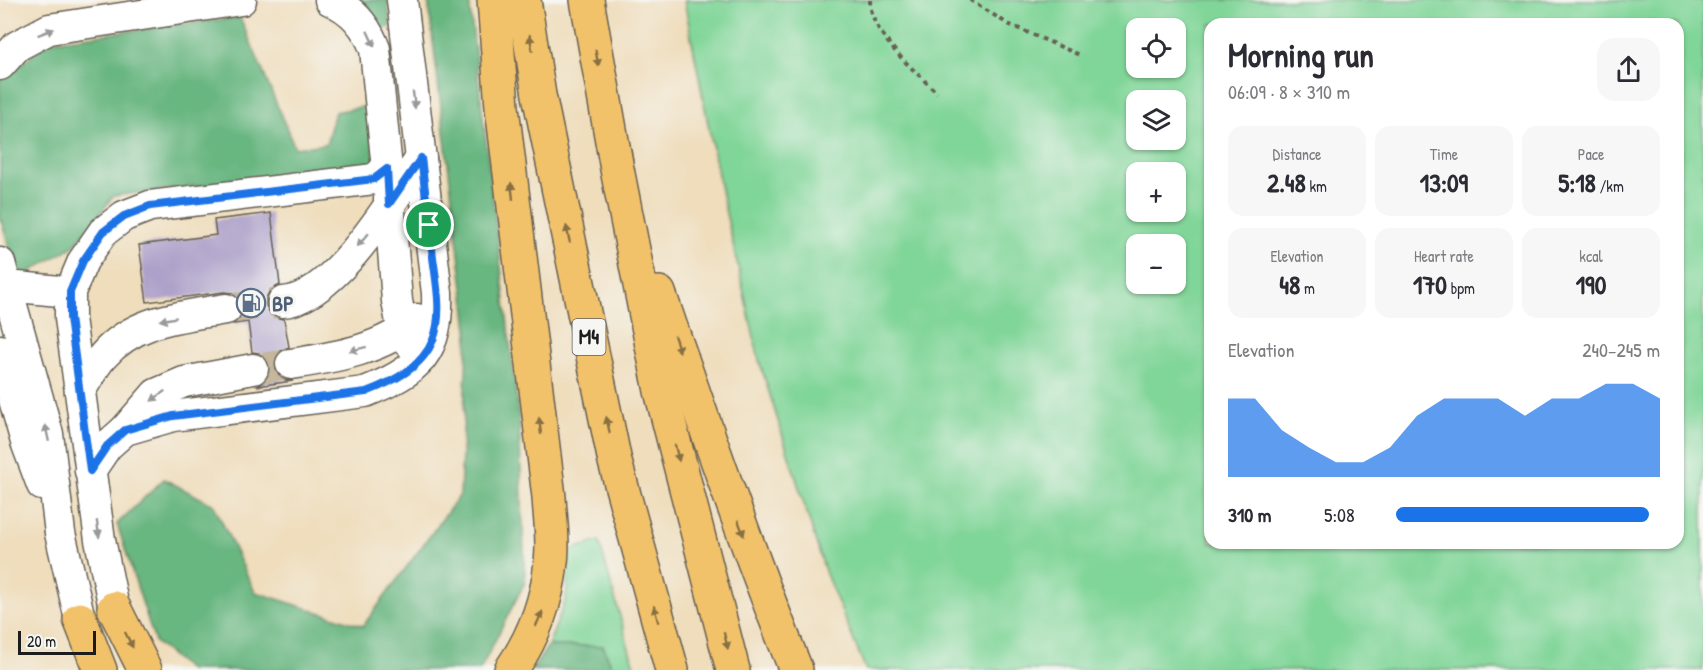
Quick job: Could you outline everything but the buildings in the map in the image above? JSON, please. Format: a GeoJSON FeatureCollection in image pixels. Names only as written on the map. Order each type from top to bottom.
{"type":"FeatureCollection","features":[{"type":"Feature","properties":{"kind":"highway"},"geometry":{"type":"LineString","coordinates":[[494,0],[502,107],[549,497],[552,560],[543,610],[525,651],[511,670]]}},
{"type":"Feature","properties":{"kind":"highway","name":"M4"},"geometry":{"type":"LineString","coordinates":[[524,0],[539,95],[615,462],[672,670]]}},
{"type":"Feature","properties":{"kind":"highway"},"geometry":{"type":"LineString","coordinates":[[587,0],[617,170],[662,391],[733,670]]}},
{"type":"Feature","properties":{"kind":"highway"},"geometry":{"type":"LineString","coordinates":[[617,170],[714,452],[795,670]]}},
{"type":"Feature","properties":{"kind":"highway"},"geometry":{"type":"LineString","coordinates":[[114,608],[145,670]]}},
{"type":"Feature","properties":{"kind":"highway"},"geometry":{"type":"LineString","coordinates":[[80,619],[100,670]]}},
{"type":"Feature","properties":{"kind":"lane"},"geometry":{"type":"LineString","coordinates":[[0,65],[17,46],[49,29],[167,6],[241,0]]}},
{"type":"Feature","properties":{"kind":"lane"},"geometry":{"type":"LineString","coordinates":[[330,0],[357,18],[369,33],[375,49],[387,169],[396,301],[403,333],[422,358]]}},
{"type":"Feature","properties":{"kind":"lane"},"geometry":{"type":"LineString","coordinates":[[125,430],[173,416],[366,392],[408,371],[422,358],[432,341],[438,319],[437,293],[402,0]]}},
{"type":"Feature","properties":{"kind":"lane"},"geometry":{"type":"LineString","coordinates":[[283,302],[294,302],[324,284],[372,229],[421,158]]}},
{"type":"Feature","properties":{"kind":"lane"},"geometry":{"type":"LineString","coordinates":[[114,608],[100,540],[70,318],[70,292],[83,261],[103,232],[124,216],[141,209],[177,202],[374,179],[387,169]]}},
{"type":"Feature","properties":{"kind":"lane"},"geometry":{"type":"LineString","coordinates":[[3,274],[70,292]]}},
{"type":"Feature","properties":{"kind":"lane"},"geometry":{"type":"LineString","coordinates":[[3,274],[48,434],[60,533],[80,619]]}},
{"type":"Feature","properties":{"kind":"lane"},"geometry":{"type":"LineString","coordinates":[[291,364],[380,344],[403,333],[421,316],[437,293]]}},
{"type":"Feature","properties":{"kind":"lane"},"geometry":{"type":"LineString","coordinates":[[80,391],[102,356],[128,334],[157,321],[226,309]]}},
{"type":"Feature","properties":{"kind":"lane"},"geometry":{"type":"LineString","coordinates":[[0,350],[26,442],[60,533]]}},
{"type":"Feature","properties":{"kind":"lane"},"geometry":{"type":"LineString","coordinates":[[90,471],[107,446],[125,430],[156,394],[184,382],[254,369]]}},
{"type":"Feature","properties":{"kind":"path"},"geometry":{"type":"LineString","coordinates":[[870,0],[870,12],[884,37],[937,93]]}},
{"type":"Feature","properties":{"kind":"path"},"geometry":{"type":"LineString","coordinates":[[970,0],[1008,24],[1082,56]]}},
{"type":"Feature","properties":{"kind":"green space"},"geometry":{"type":"Polygon","coordinates":[[[353,0],[387,0],[391,27],[379,29],[353,0]]]}},
{"type":"Feature","properties":{"kind":"green space"},"geometry":{"type":"Polygon","coordinates":[[[428,0],[469,0],[519,418],[525,582],[480,670],[189,670],[155,642],[117,524],[164,479],[214,505],[255,592],[363,626],[460,495],[468,329],[428,0]]]}},
{"type":"Feature","properties":{"kind":"green space"},"geometry":{"type":"Polygon","coordinates":[[[684,0],[1703,0],[1703,670],[866,670],[826,574],[759,360],[722,195],[684,0]]]}},
{"type":"Feature","properties":{"kind":"green space"},"geometry":{"type":"Polygon","coordinates":[[[240,17],[295,148],[326,144],[335,112],[368,106],[376,169],[114,196],[74,246],[20,278],[0,218],[0,80],[51,41],[240,17]]]}},
{"type":"Feature","properties":{"kind":"green space"},"geometry":{"type":"Polygon","coordinates":[[[599,541],[635,670],[613,670],[603,646],[548,646],[566,599],[570,550],[599,541]]]}},
{"type":"Feature","properties":{"kind":"green space"},"geometry":{"type":"Polygon","coordinates":[[[548,646],[603,646],[613,670],[532,670],[548,646]]]}},
{"type":"Feature","properties":{"kind":"tunnel"},"geometry":{"type":"LineString","coordinates":[[226,309],[283,302]]}},
{"type":"Feature","properties":{"kind":"tunnel"},"geometry":{"type":"LineString","coordinates":[[253,369],[291,364]]}},
{"type":"Feature","properties":{"kind":"place","name":"BP"},"geometry":{"type":"Point","coordinates":[251,303]}},
{"type":"Feature","properties":{"kind":"route"},"geometry":{"type":"LineString","coordinates":[[421,158],[429,225],[438,319],[432,341],[422,358],[408,371],[366,392],[173,416],[125,430],[107,446],[90,471],[70,318],[70,292],[83,261],[103,232],[124,216],[150,206],[177,202],[374,179],[387,169],[389,204],[421,158]]}}]}
